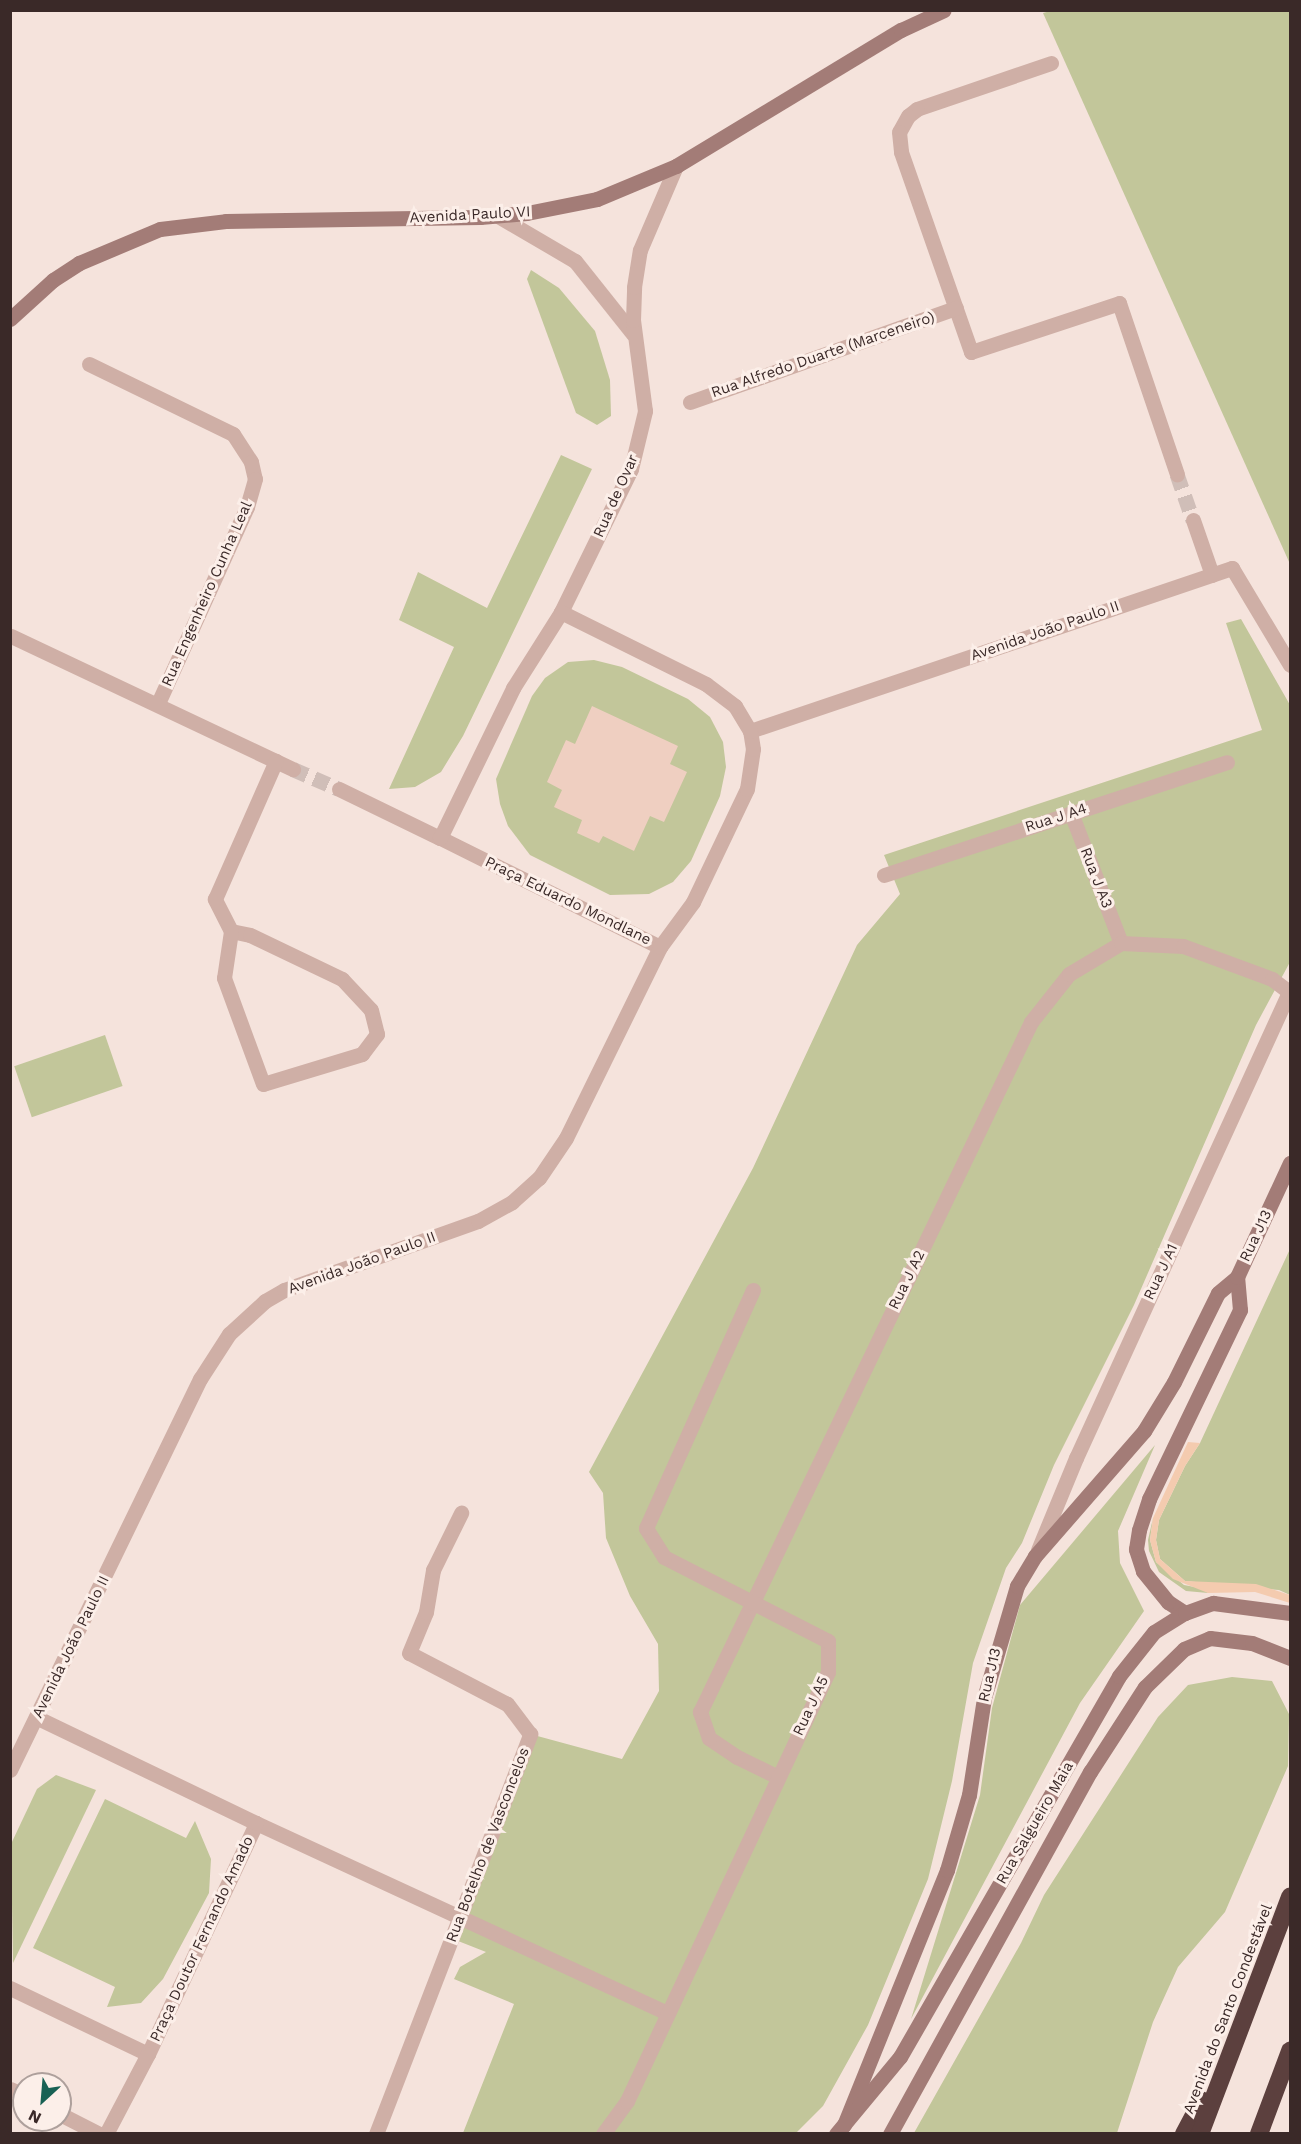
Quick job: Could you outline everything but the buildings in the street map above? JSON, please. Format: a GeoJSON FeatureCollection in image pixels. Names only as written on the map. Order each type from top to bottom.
{"type":"FeatureCollection","features":[{"type":"Feature","properties":{"kind":"highway","name":"Avenida do Santo Condestável"},"geometry":{"type":"LineString","coordinates":[[1200,2133],[1231,2045],[1290,1897]]}},
{"type":"Feature","properties":{"kind":"highway"},"geometry":{"type":"LineString","coordinates":[[1184,2133],[1231,2045]]}},
{"type":"Feature","properties":{"kind":"highway"},"geometry":{"type":"LineString","coordinates":[[1259,2133],[1290,2051]]}},
{"type":"Feature","properties":{"kind":"main road","name":"Avenida Paulo VI"},"geometry":{"type":"LineString","coordinates":[[10,319],[53,280],[79,263],[160,229],[226,220],[498,216],[597,198],[676,166],[901,30],[944,10]]}},
{"type":"Feature","properties":{"kind":"main road","name":"Rua J13"},"geometry":{"type":"LineString","coordinates":[[840,2129],[947,1870],[969,1795],[984,1698],[998,1641],[1017,1586],[1035,1556],[1099,1487],[1144,1431],[1174,1382],[1218,1293],[1238,1277],[1290,1163]]}},
{"type":"Feature","properties":{"kind":"main road","name":"Rua J13"},"geometry":{"type":"LineString","coordinates":[[1185,1613],[1168,1602],[1143,1571],[1136,1549],[1149,1499],[1240,1310],[1238,1277]]}},
{"type":"Feature","properties":{"kind":"main road","name":"Rua Salgueiro Maia"},"geometry":{"type":"LineString","coordinates":[[840,2129],[900,2057],[1119,1676],[1154,1632],[1185,1613],[1214,1603],[1290,1613]]}},
{"type":"Feature","properties":{"kind":"main road","name":"Rua Salgueiro Maia"},"geometry":{"type":"LineString","coordinates":[[890,2133],[1090,1772],[1145,1687],[1184,1649],[1210,1638],[1252,1643],[1290,1658]]}},
{"type":"Feature","properties":{"kind":"street"},"geometry":{"type":"LineString","coordinates":[[901,30],[922,10]]}},
{"type":"Feature","properties":{"kind":"street"},"geometry":{"type":"LineString","coordinates":[[1051,63],[917,109],[908,116],[899,132],[901,152],[972,352],[1119,303],[1177,474]]}},
{"type":"Feature","properties":{"kind":"street","name":"Rua de Ovar"},"geometry":{"type":"LineString","coordinates":[[561,612],[631,469],[639,441],[646,390],[635,338],[634,287],[640,250],[676,166]]}},
{"type":"Feature","properties":{"kind":"street","name":"Rua de Ovar"},"geometry":{"type":"LineString","coordinates":[[498,216],[575,261],[591,276],[635,338]]}},
{"type":"Feature","properties":{"kind":"street","name":"Rua Alfredo Duarte (Marceneiro)"},"geometry":{"type":"LineString","coordinates":[[690,402],[956,308]]}},
{"type":"Feature","properties":{"kind":"street","name":"Rua Engenheiro Cunha Leal"},"geometry":{"type":"LineString","coordinates":[[89,364],[233,434],[251,462],[255,479],[247,507],[158,703]]}},
{"type":"Feature","properties":{"kind":"street"},"geometry":{"type":"LineString","coordinates":[[1193,520],[1212,575]]}},
{"type":"Feature","properties":{"kind":"street","name":"Avenida João Paulo II"},"geometry":{"type":"LineString","coordinates":[[750,731],[1232,568],[1290,665]]}},
{"type":"Feature","properties":{"kind":"street"},"geometry":{"type":"LineString","coordinates":[[440,838],[513,688],[561,612]]}},
{"type":"Feature","properties":{"kind":"street","name":"Praça Eduardo Mondlane"},"geometry":{"type":"LineString","coordinates":[[339,789],[660,946],[693,902],[747,789],[753,748],[750,731],[735,706],[706,684],[561,612]]}},
{"type":"Feature","properties":{"kind":"street"},"geometry":{"type":"LineString","coordinates":[[10,622],[10,642]]}},
{"type":"Feature","properties":{"kind":"street","name":"Rua Engenheiro Cunha Leal"},"geometry":{"type":"LineString","coordinates":[[11,636],[158,703],[293,769]]}},
{"type":"Feature","properties":{"kind":"street"},"geometry":{"type":"LineString","coordinates":[[231,931],[250,935],[342,979],[371,1010],[377,1034],[362,1054],[263,1084],[224,978],[231,931],[215,898],[276,761]]}},
{"type":"Feature","properties":{"kind":"street","name":"Rua J A4"},"geometry":{"type":"LineString","coordinates":[[884,875],[1227,762]]}},
{"type":"Feature","properties":{"kind":"street","name":"Rua J A3"},"geometry":{"type":"LineString","coordinates":[[1071,813],[1121,943]]}},
{"type":"Feature","properties":{"kind":"street"},"geometry":{"type":"LineString","coordinates":[[1121,943],[1183,946],[1272,979],[1290,991]]}},
{"type":"Feature","properties":{"kind":"street","name":"Rua J A2"},"geometry":{"type":"LineString","coordinates":[[778,1777],[737,1757],[709,1737],[700,1712],[1031,1022],[1069,974],[1121,943]]}},
{"type":"Feature","properties":{"kind":"street","name":"Avenida João Paulo II"},"geometry":{"type":"LineString","coordinates":[[10,1770],[201,1379],[229,1334],[264,1301],[284,1290],[478,1221],[522,1194],[566,1138],[660,946]]}},
{"type":"Feature","properties":{"kind":"street","name":"Rua J A1"},"geometry":{"type":"LineString","coordinates":[[1035,1556],[1076,1458],[1290,991]]}},
{"type":"Feature","properties":{"kind":"street","name":"Rua J A5"},"geometry":{"type":"LineString","coordinates":[[603,2133],[627,2101],[828,1672],[828,1641],[664,1557],[646,1528],[753,1290]]}},
{"type":"Feature","properties":{"kind":"street","name":"Rua Botelho de Vasconcelos"},"geometry":{"type":"LineString","coordinates":[[376,2133],[462,1916],[530,1734],[507,1704],[409,1653],[426,1612],[433,1570],[461,1513]]}},
{"type":"Feature","properties":{"kind":"street","name":"Praça Doutor Fernando Amado"},"geometry":{"type":"LineString","coordinates":[[36,1717],[255,1823],[462,1916],[667,2013]]}},
{"type":"Feature","properties":{"kind":"street","name":"Praça Doutor Fernando Amado"},"geometry":{"type":"LineString","coordinates":[[106,2133],[148,2054],[255,1823]]}},
{"type":"Feature","properties":{"kind":"street","name":"Praça Doutor Fernando Amado"},"geometry":{"type":"LineString","coordinates":[[10,1988],[148,2054]]}},
{"type":"Feature","properties":{"kind":"street"},"geometry":{"type":"LineString","coordinates":[[72,2120],[99,2133]]}},
{"type":"Feature","properties":{"kind":"green space"},"geometry":{"type":"Polygon","coordinates":[[[1054,10],[1290,11],[1290,564],[1043,13],[1054,10]]]}},
{"type":"Feature","properties":{"kind":"green space"},"geometry":{"type":"Polygon","coordinates":[[[531,270],[559,288],[595,331],[610,380],[611,416],[597,425],[576,413],[527,279],[531,270]]]}},
{"type":"Feature","properties":{"kind":"green space"},"geometry":{"type":"Polygon","coordinates":[[[561,455],[592,469],[463,736],[441,772],[415,787],[389,789],[454,647],[399,620],[418,572],[487,608],[561,455]]]}},
{"type":"Feature","properties":{"kind":"green space"},"geometry":{"type":"Polygon","coordinates":[[[1241,619],[1290,705],[1290,962],[1256,1025],[1134,1305],[1054,1465],[1022,1543],[1006,1568],[973,1663],[952,1781],[928,1879],[868,2025],[823,2106],[796,2133],[463,2133],[514,2004],[454,1979],[460,1967],[486,1952],[453,1939],[530,1734],[622,1759],[659,1691],[658,1644],[630,1596],[606,1538],[603,1493],[589,1472],[753,1168],[857,945],[900,894],[884,855],[1262,730],[1226,623],[1241,619]]]}},
{"type":"Feature","properties":{"kind":"green space"},"geometry":{"type":"Polygon","coordinates":[[[594,660],[622,667],[688,699],[710,717],[723,742],[726,767],[720,796],[691,861],[673,882],[649,894],[610,895],[530,855],[508,826],[500,804],[496,779],[532,696],[545,678],[568,662],[594,660]]]}},
{"type":"Feature","properties":{"kind":"green space"},"geometry":{"type":"Polygon","coordinates":[[[105,1035],[123,1086],[32,1117],[14,1066],[105,1035]]]}},
{"type":"Feature","properties":{"kind":"green space"},"geometry":{"type":"Polygon","coordinates":[[[1290,1249],[1290,1595],[1279,1590],[1185,1581],[1160,1559],[1156,1540],[1159,1520],[1185,1466],[1200,1443],[1290,1249]]]}},
{"type":"Feature","properties":{"kind":"green space"},"geometry":{"type":"Polygon","coordinates":[[[1155,1445],[1118,1531],[1120,1563],[1144,1611],[1080,1703],[911,2019],[980,1795],[992,1708],[1020,1605],[1155,1445]]]}},
{"type":"Feature","properties":{"kind":"green space"},"geometry":{"type":"Polygon","coordinates":[[[1153,1518],[1150,1540],[1156,1562],[1184,1585],[1205,1589],[1208,1593],[1186,1591],[1159,1572],[1149,1551],[1148,1540],[1153,1518]]]}},
{"type":"Feature","properties":{"kind":"green space"},"geometry":{"type":"Polygon","coordinates":[[[1232,1677],[1272,1681],[1289,1714],[1288,1766],[1225,1912],[1178,1967],[1153,2022],[1117,2133],[914,2133],[1021,1943],[1044,1895],[1158,1717],[1188,1685],[1232,1677]]]}},
{"type":"Feature","properties":{"kind":"green space"},"geometry":{"type":"Polygon","coordinates":[[[56,1775],[96,1790],[13,1963],[11,1844],[37,1789],[56,1775]]]}},
{"type":"Feature","properties":{"kind":"green space"},"geometry":{"type":"Polygon","coordinates":[[[105,1799],[186,1838],[195,1821],[211,1859],[209,1893],[163,1979],[141,2003],[107,2007],[115,1987],[33,1948],[105,1799]]]}},
{"type":"Feature","properties":{"kind":"sand"},"geometry":{"type":"Polygon","coordinates":[[[1188,1442],[1200,1443],[1185,1466],[1159,1520],[1156,1540],[1160,1559],[1185,1581],[1256,1584],[1290,1595],[1290,1603],[1255,1592],[1208,1593],[1173,1579],[1156,1562],[1150,1540],[1153,1518],[1188,1442]]]}},
{"type":"Feature","properties":{"kind":"shaded area"},"geometry":{"type":"Polygon","coordinates":[[[592,706],[678,746],[670,764],[687,772],[664,822],[650,816],[634,851],[603,836],[599,843],[577,833],[582,820],[554,807],[562,790],[547,782],[566,740],[575,744],[592,706]]]}},
{"type":"Feature","properties":{"kind":"tunnel"},"geometry":{"type":"LineString","coordinates":[[1177,474],[1193,520]]}},
{"type":"Feature","properties":{"kind":"tunnel"},"geometry":{"type":"LineString","coordinates":[[293,769],[339,789]]}}]}
